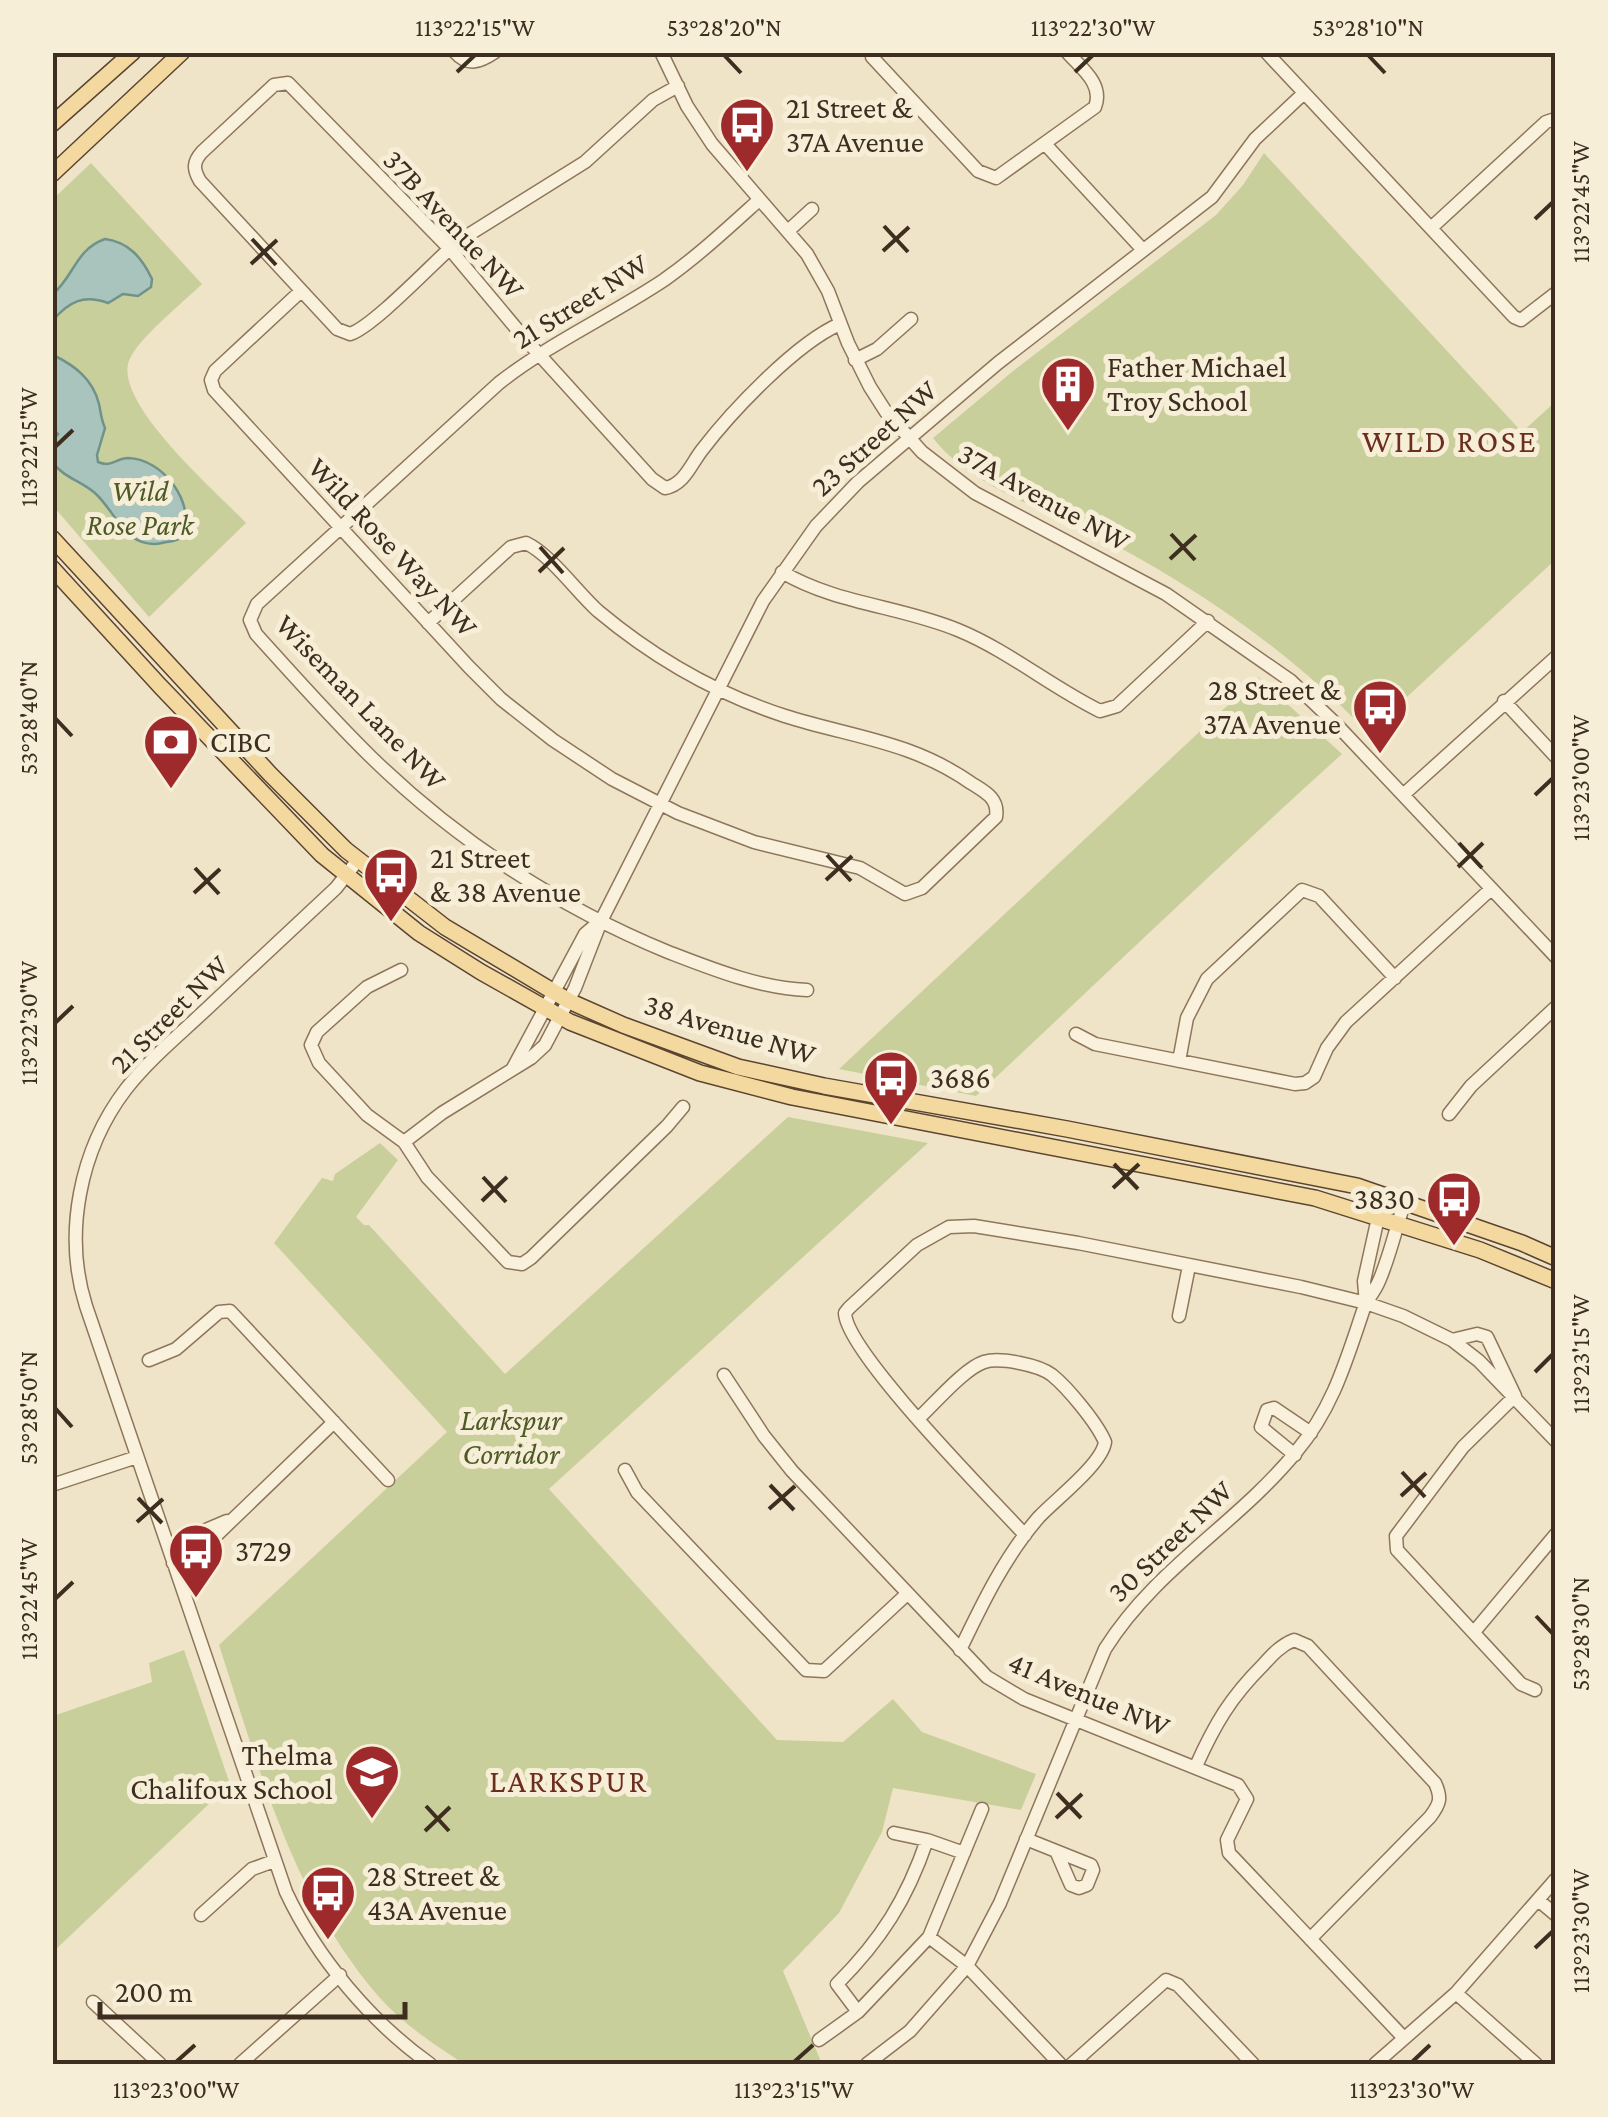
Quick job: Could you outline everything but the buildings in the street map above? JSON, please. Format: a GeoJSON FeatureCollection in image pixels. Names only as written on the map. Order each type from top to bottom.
{"type":"FeatureCollection","features":[{"type":"Feature","properties":{"kind":"main road"},"geometry":{"type":"LineString","coordinates":[[52,124],[133,52]]}},
{"type":"Feature","properties":{"kind":"main road"},"geometry":{"type":"LineString","coordinates":[[52,174],[182,52]]}},
{"type":"Feature","properties":{"kind":"main road","name":"38 Avenue NW"},"geometry":{"type":"LineString","coordinates":[[52,538],[270,774],[358,860],[445,927],[569,1001],[623,1025],[764,1073],[1357,1186],[1556,1258]]}},
{"type":"Feature","properties":{"kind":"main road","name":"38 Avenue NW"},"geometry":{"type":"LineString","coordinates":[[52,568],[280,813],[346,876],[444,950],[562,1017],[700,1073],[792,1097],[1315,1198],[1480,1250],[1556,1281]]}},
{"type":"Feature","properties":{"kind":"street"},"geometry":{"type":"LineString","coordinates":[[454,52],[463,61],[471,62],[495,52]]}},
{"type":"Feature","properties":{"kind":"street","name":"37A Avenue NW"},"geometry":{"type":"LineString","coordinates":[[662,52],[712,144],[788,231],[822,278],[856,360],[886,412],[909,438],[964,486],[1113,564],[1208,621],[1308,696],[1556,957]]}},
{"type":"Feature","properties":{"kind":"street"},"geometry":{"type":"LineString","coordinates":[[872,57],[978,171],[991,178],[1007,173],[1046,145],[1090,111],[1098,98],[1093,81],[1067,52]]}},
{"type":"Feature","properties":{"kind":"street"},"geometry":{"type":"LineString","coordinates":[[1266,52],[1514,317],[1520,320],[1556,293]]}},
{"type":"Feature","properties":{"kind":"street","name":"37B Avenue NW"},"geometry":{"type":"LineString","coordinates":[[301,290],[200,181],[194,165],[202,152],[268,90],[282,82],[294,88],[370,171],[449,248],[652,480],[669,488],[679,483],[716,432],[750,397],[813,339],[840,324]]}},
{"type":"Feature","properties":{"kind":"street"},"geometry":{"type":"LineString","coordinates":[[301,290],[336,329],[350,334],[364,328],[449,248],[506,208],[585,162],[656,98],[678,86]]}},
{"type":"Feature","properties":{"kind":"street","name":"23 Street NW"},"geometry":{"type":"LineString","coordinates":[[404,1142],[442,1113],[532,1058],[545,1045],[562,1017],[601,921],[763,601],[832,507],[1023,342],[1220,190],[1255,140],[1304,93]]}},
{"type":"Feature","properties":{"kind":"street"},"geometry":{"type":"LineString","coordinates":[[1431,228],[1546,122],[1556,120]]}},
{"type":"Feature","properties":{"kind":"street"},"geometry":{"type":"LineString","coordinates":[[1046,145],[1143,250]]}},
{"type":"Feature","properties":{"kind":"street","name":"21 Street NW"},"geometry":{"type":"LineString","coordinates":[[341,528],[499,383],[539,354],[664,280],[759,200]]}},
{"type":"Feature","properties":{"kind":"street"},"geometry":{"type":"LineString","coordinates":[[788,231],[812,209]]}},
{"type":"Feature","properties":{"kind":"street","name":"Wild Rose Way NW"},"geometry":{"type":"LineString","coordinates":[[301,290],[218,367],[212,375],[212,385],[428,624],[484,683],[536,727],[589,764],[659,804],[754,842],[860,868],[900,892],[911,894],[922,888],[996,816],[996,805],[988,794],[932,759],[883,740],[772,712],[718,688]]}},
{"type":"Feature","properties":{"kind":"street"},"geometry":{"type":"LineString","coordinates":[[856,360],[878,349],[911,319]]}},
{"type":"Feature","properties":{"kind":"street","name":"Wiseman Lane NW"},"geometry":{"type":"LineString","coordinates":[[341,528],[253,609],[250,620],[252,629],[370,756],[435,814],[508,867],[601,921],[731,974],[782,989],[807,990]]}},
{"type":"Feature","properties":{"kind":"street"},"geometry":{"type":"LineString","coordinates":[[428,624],[511,547],[526,543],[616,624],[672,664],[718,688]]}},
{"type":"Feature","properties":{"kind":"street"},"geometry":{"type":"LineString","coordinates":[[782,572],[827,594],[892,608],[957,630],[1016,659],[1100,711],[1117,706],[1208,621]]}},
{"type":"Feature","properties":{"kind":"street"},"geometry":{"type":"LineString","coordinates":[[1403,794],[1556,657]]}},
{"type":"Feature","properties":{"kind":"street"},"geometry":{"type":"LineString","coordinates":[[1504,701],[1556,757]]}},
{"type":"Feature","properties":{"kind":"street","name":"21 Street NW"},"geometry":{"type":"LineString","coordinates":[[358,860],[346,876],[152,1061],[110,1113],[92,1151],[76,1215],[76,1263],[83,1296],[137,1457],[274,1862],[294,1908],[340,1975],[384,2026],[430,2064]]}},
{"type":"Feature","properties":{"kind":"street"},"geometry":{"type":"LineString","coordinates":[[1076,1034],[1095,1044],[1179,1061],[1295,1084],[1310,1081],[1340,1030],[1491,889]]}},
{"type":"Feature","properties":{"kind":"street"},"geometry":{"type":"LineString","coordinates":[[1179,1061],[1188,1018],[1207,979],[1291,897],[1305,890],[1319,896],[1395,978]]}},
{"type":"Feature","properties":{"kind":"street","name":"23 Street NW"},"geometry":{"type":"LineString","coordinates":[[513,1068],[585,934],[601,921]]}},
{"type":"Feature","properties":{"kind":"street"},"geometry":{"type":"LineString","coordinates":[[402,970],[359,993],[313,1037],[311,1049],[358,1106],[404,1142],[427,1177],[512,1264],[522,1264],[531,1258],[683,1107]]}},
{"type":"Feature","properties":{"kind":"street"},"geometry":{"type":"LineString","coordinates":[[1449,1114],[1471,1086],[1556,1006]]}},
{"type":"Feature","properties":{"kind":"street","name":"30 Street NW"},"geometry":{"type":"LineString","coordinates":[[1366,1303],[1364,1281],[1384,1195]]}},
{"type":"Feature","properties":{"kind":"street","name":"30 Street NW"},"geometry":{"type":"LineString","coordinates":[[867,2064],[929,2012],[966,1966],[1000,1903],[1105,1649],[1136,1605],[1295,1454],[1311,1434],[1336,1391],[1405,1201]]}},
{"type":"Feature","properties":{"kind":"street"},"geometry":{"type":"LineString","coordinates":[[1025,1535],[866,1358],[844,1316],[916,1245],[949,1227],[974,1226],[1026,1235],[1366,1303],[1414,1320],[1452,1340],[1515,1396],[1556,1441]]}},
{"type":"Feature","properties":{"kind":"street"},"geometry":{"type":"LineString","coordinates":[[1178,1316],[1188,1266]]}},
{"type":"Feature","properties":{"kind":"street"},"geometry":{"type":"LineString","coordinates":[[149,1360],[176,1349],[225,1310],[239,1318],[388,1480]]}},
{"type":"Feature","properties":{"kind":"street"},"geometry":{"type":"LineString","coordinates":[[1452,1340],[1478,1334],[1486,1338],[1515,1396]]}},
{"type":"Feature","properties":{"kind":"street"},"geometry":{"type":"LineString","coordinates":[[919,1418],[980,1364],[1001,1361],[1049,1372],[1105,1442],[1097,1460],[1025,1535],[998,1576],[960,1650]]}},
{"type":"Feature","properties":{"kind":"street","name":"41 Avenue NW"},"geometry":{"type":"LineString","coordinates":[[724,1375],[792,1471],[960,1650],[999,1686],[1238,1785],[1248,1799],[1227,1840],[1229,1853],[1403,2038]]}},
{"type":"Feature","properties":{"kind":"street"},"geometry":{"type":"LineString","coordinates":[[1515,1396],[1463,1447],[1396,1536],[1395,1544],[1522,1684],[1535,1690]]}},
{"type":"Feature","properties":{"kind":"street"},"geometry":{"type":"LineString","coordinates":[[1295,1454],[1261,1427],[1266,1410],[1274,1408],[1311,1434]]}},
{"type":"Feature","properties":{"kind":"street"},"geometry":{"type":"LineString","coordinates":[[173,1563],[199,1552],[334,1422]]}},
{"type":"Feature","properties":{"kind":"street"},"geometry":{"type":"LineString","coordinates":[[52,1485],[137,1457]]}},
{"type":"Feature","properties":{"kind":"street"},"geometry":{"type":"LineString","coordinates":[[624,1470],[637,1492],[799,1665],[815,1673],[827,1668],[907,1594]]}},
{"type":"Feature","properties":{"kind":"street"},"geometry":{"type":"LineString","coordinates":[[168,1546],[229,1520]]}},
{"type":"Feature","properties":{"kind":"street"},"geometry":{"type":"LineString","coordinates":[[1474,1632],[1556,1534]]}},
{"type":"Feature","properties":{"kind":"street"},"geometry":{"type":"LineString","coordinates":[[1196,1766],[1230,1699],[1281,1647],[1294,1640],[1308,1646],[1435,1783],[1440,1803],[1430,1818],[1310,1939]]}},
{"type":"Feature","properties":{"kind":"street"},"geometry":{"type":"LineString","coordinates":[[819,2040],[858,2012],[929,1938],[982,1810]]}},
{"type":"Feature","properties":{"kind":"street"},"geometry":{"type":"LineString","coordinates":[[894,1833],[964,1852]]}},
{"type":"Feature","properties":{"kind":"street"},"geometry":{"type":"LineString","coordinates":[[1026,1839],[1057,1853]]}},
{"type":"Feature","properties":{"kind":"street"},"geometry":{"type":"LineString","coordinates":[[858,2012],[837,1984],[884,1933],[928,1840]]}},
{"type":"Feature","properties":{"kind":"street"},"geometry":{"type":"LineString","coordinates":[[200,1915],[247,1872],[274,1862]]}},
{"type":"Feature","properties":{"kind":"street"},"geometry":{"type":"LineString","coordinates":[[1375,2064],[1456,1992],[1556,1880]]}},
{"type":"Feature","properties":{"kind":"street"},"geometry":{"type":"LineString","coordinates":[[1538,1900],[1556,1915]]}},
{"type":"Feature","properties":{"kind":"street"},"geometry":{"type":"LineString","coordinates":[[929,1938],[966,1966],[1060,2064]]}},
{"type":"Feature","properties":{"kind":"street"},"geometry":{"type":"LineString","coordinates":[[240,2064],[340,1975]]}},
{"type":"Feature","properties":{"kind":"street"},"geometry":{"type":"LineString","coordinates":[[1072,2064],[1166,1980],[1178,1985],[1254,2064]]}},
{"type":"Feature","properties":{"kind":"street"},"geometry":{"type":"LineString","coordinates":[[1456,1992],[1536,2064]]}},
{"type":"Feature","properties":{"kind":"street"},"geometry":{"type":"LineString","coordinates":[[93,2002],[160,2064]]}},
{"type":"Feature","properties":{"kind":"green space"},"geometry":{"type":"Polygon","coordinates":[[[1264,153],[1522,432],[1555,402],[1555,560],[1368,733],[1311,679],[1218,607],[1117,546],[993,486],[950,456],[933,438],[1013,371],[1216,215],[1264,153]]]}},
{"type":"Feature","properties":{"kind":"green space","name":"Wild Rose Park"},"geometry":{"type":"Polygon","coordinates":[[[91,163],[202,284],[139,345],[128,364],[129,382],[139,403],[173,448],[246,523],[149,617],[53,506],[53,199],[91,163]]]}},
{"type":"Feature","properties":{"kind":"green space"},"geometry":{"type":"Polygon","coordinates":[[[1258,677],[1342,754],[976,1096],[839,1069],[1258,677]]]}},
{"type":"Feature","properties":{"kind":"green space","name":"Larkspur Corridor"},"geometry":{"type":"Polygon","coordinates":[[[788,1117],[928,1143],[549,1489],[777,1740],[843,1742],[893,1699],[922,1732],[1036,1774],[1021,1810],[893,1788],[882,1832],[839,1913],[783,1971],[822,2064],[464,2064],[389,2008],[324,1918],[282,1830],[219,1645],[447,1432],[274,1243],[322,1178],[333,1181],[335,1174],[380,1143],[398,1160],[356,1217],[369,1225],[505,1374],[788,1117]]]}},
{"type":"Feature","properties":{"kind":"green space"},"geometry":{"type":"Polygon","coordinates":[[[184,1650],[230,1784],[53,1952],[53,1716],[152,1682],[149,1663],[184,1650]]]}},
{"type":"Feature","properties":{"kind":"water"},"geometry":{"type":"Polygon","coordinates":[[[105,239],[134,252],[152,279],[151,287],[138,296],[123,294],[108,303],[77,301],[53,320],[53,294],[81,256],[105,239]]]}},
{"type":"Feature","properties":{"kind":"water"},"geometry":{"type":"Polygon","coordinates":[[[53,355],[82,374],[96,395],[105,428],[98,462],[141,460],[164,474],[181,497],[184,536],[162,543],[140,541],[124,530],[97,495],[53,463],[53,440],[58,434],[54,430],[53,433],[53,355]]]}},
{"type":"Feature","properties":{"kind":"place","name":"21 Street & 37A Avenue"},"geometry":{"type":"Point","coordinates":[747,174]}},
{"type":"Feature","properties":{"kind":"place","name":"Father Michael Troy School"},"geometry":{"type":"Point","coordinates":[1068,433]}},
{"type":"Feature","properties":{"kind":"place","name":"28 Street & 37A Avenue"},"geometry":{"type":"Point","coordinates":[1380,756]}},
{"type":"Feature","properties":{"kind":"place","name":"CIBC"},"geometry":{"type":"Point","coordinates":[171,791]}},
{"type":"Feature","properties":{"kind":"place","name":"21 Street & 38 Avenue"},"geometry":{"type":"Point","coordinates":[391,924]}},
{"type":"Feature","properties":{"kind":"place","name":"3686"},"geometry":{"type":"Point","coordinates":[891,1127]}},
{"type":"Feature","properties":{"kind":"place","name":"3830"},"geometry":{"type":"Point","coordinates":[1454,1248]}},
{"type":"Feature","properties":{"kind":"place","name":"3729"},"geometry":{"type":"Point","coordinates":[196,1600]}},
{"type":"Feature","properties":{"kind":"place","name":"Thelma Chalifoux School"},"geometry":{"type":"Point","coordinates":[372,1821]}},
{"type":"Feature","properties":{"kind":"place","name":"28 Street & 43A Avenue"},"geometry":{"type":"Point","coordinates":[328,1942]}},
{"type":"Feature","properties":{"kind":"district","name":"WILD ROSE"},"geometry":{"type":"Point","coordinates":[1450,441]}},
{"type":"Feature","properties":{"kind":"district","name":"LARKSPUR"},"geometry":{"type":"Point","coordinates":[569,1781]}}]}
